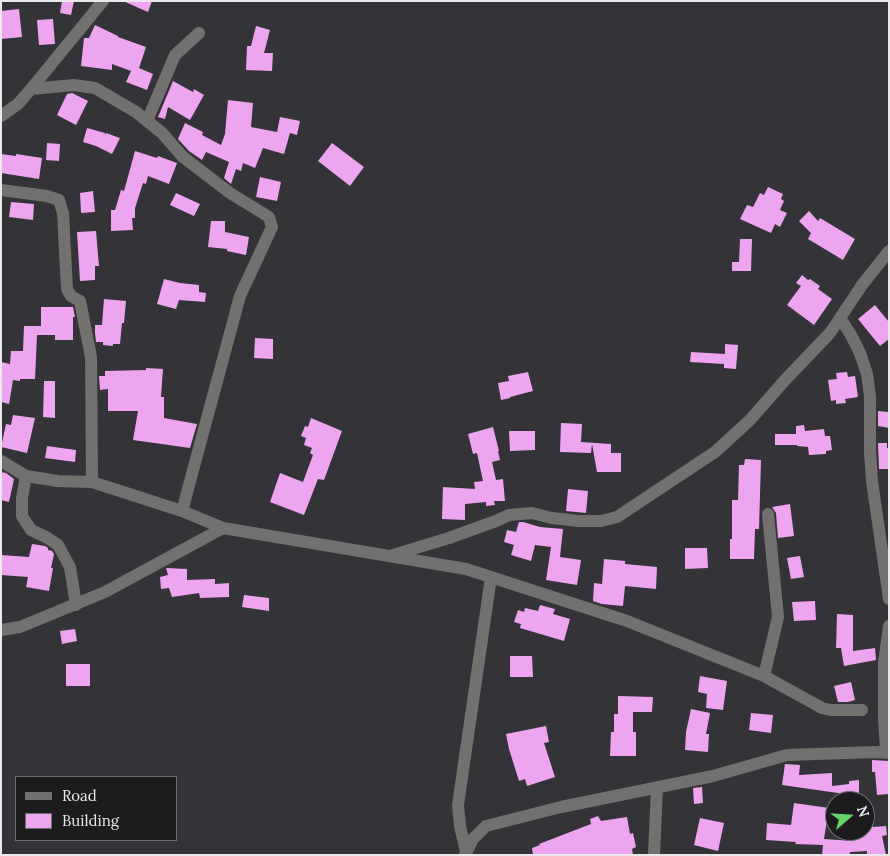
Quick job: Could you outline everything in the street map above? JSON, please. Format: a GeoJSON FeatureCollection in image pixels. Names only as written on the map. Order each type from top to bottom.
{"type":"FeatureCollection","features":[{"type":"Feature","properties":{"kind":"street"},"geometry":{"type":"LineString","coordinates":[[1,116],[18,104],[103,1]]}},
{"type":"Feature","properties":{"kind":"street"},"geometry":{"type":"LineString","coordinates":[[147,121],[175,55],[199,34]]}},
{"type":"Feature","properties":{"kind":"street"},"geometry":{"type":"LineString","coordinates":[[31,89],[74,85],[95,88],[136,112],[162,133],[183,157],[230,193],[269,217],[272,227],[240,296],[182,511]]}},
{"type":"Feature","properties":{"kind":"street"},"geometry":{"type":"LineString","coordinates":[[1,190],[47,196],[59,200],[63,213],[67,289],[71,296],[80,301],[90,357],[92,482]]}},
{"type":"Feature","properties":{"kind":"street"},"geometry":{"type":"LineString","coordinates":[[391,556],[459,534],[509,515],[532,513],[552,518],[580,521],[601,521],[617,517],[715,452],[750,420],[830,333],[862,285],[889,251]]}},
{"type":"Feature","properties":{"kind":"street"},"geometry":{"type":"LineString","coordinates":[[840,318],[860,353],[870,396],[872,480],[889,599]]}},
{"type":"Feature","properties":{"kind":"street"},"geometry":{"type":"LineString","coordinates":[[1,461],[26,476],[58,481],[92,482],[182,511],[223,528],[466,569],[627,621],[764,676],[822,708],[862,710]]}},
{"type":"Feature","properties":{"kind":"street"},"geometry":{"type":"LineString","coordinates":[[26,476],[22,498],[22,516],[31,530],[58,545],[70,567],[76,605]]}},
{"type":"Feature","properties":{"kind":"street"},"geometry":{"type":"LineString","coordinates":[[764,676],[778,617],[768,514]]}},
{"type":"Feature","properties":{"kind":"street"},"geometry":{"type":"LineString","coordinates":[[1,630],[20,627],[105,592],[223,528]]}},
{"type":"Feature","properties":{"kind":"street"},"geometry":{"type":"LineString","coordinates":[[465,853],[458,805],[491,577]]}},
{"type":"Feature","properties":{"kind":"street"},"geometry":{"type":"LineString","coordinates":[[465,853],[473,839],[486,826],[561,806],[712,776],[787,755],[887,753],[884,716],[884,663],[889,626]]}},
{"type":"Feature","properties":{"kind":"street"},"geometry":{"type":"LineString","coordinates":[[654,855],[657,787]]}},
{"type":"Feature","properties":{"kind":"building"},"geometry":{"type":"Polygon","coordinates":[[[62,1],[74,1],[71,15],[60,13],[62,1]]]}},
{"type":"Feature","properties":{"kind":"building"},"geometry":{"type":"Polygon","coordinates":[[[123,1],[152,1],[148,12],[123,1]]]}},
{"type":"Feature","properties":{"kind":"building"},"geometry":{"type":"Polygon","coordinates":[[[19,9],[22,37],[1,39],[1,11],[19,9]]]}},
{"type":"Feature","properties":{"kind":"building"},"geometry":{"type":"Polygon","coordinates":[[[53,19],[55,44],[39,45],[37,20],[53,19]]]}},
{"type":"Feature","properties":{"kind":"building"},"geometry":{"type":"Polygon","coordinates":[[[95,25],[118,37],[146,47],[139,68],[153,74],[147,90],[126,82],[131,71],[112,64],[112,70],[81,66],[84,38],[89,38],[95,25]]]}},
{"type":"Feature","properties":{"kind":"building"},"geometry":{"type":"Polygon","coordinates":[[[256,26],[270,30],[264,53],[273,53],[272,71],[246,70],[247,46],[251,46],[256,26]]]}},
{"type":"Feature","properties":{"kind":"building"},"geometry":{"type":"Polygon","coordinates":[[[173,81],[193,92],[194,89],[204,95],[190,120],[168,107],[165,119],[158,117],[173,81]]]}},
{"type":"Feature","properties":{"kind":"building"},"geometry":{"type":"Polygon","coordinates":[[[72,93],[88,101],[76,125],[57,115],[67,94],[72,93]]]}},
{"type":"Feature","properties":{"kind":"building"},"geometry":{"type":"Polygon","coordinates":[[[228,100],[253,103],[251,127],[277,132],[280,117],[300,121],[297,135],[290,133],[284,154],[263,148],[255,168],[243,163],[241,171],[236,169],[231,184],[224,178],[229,162],[206,152],[202,160],[189,151],[178,139],[185,123],[203,132],[202,135],[221,145],[225,134],[228,100]]]}},
{"type":"Feature","properties":{"kind":"building"},"geometry":{"type":"Polygon","coordinates":[[[87,128],[120,138],[112,154],[83,142],[87,128]]]}},
{"type":"Feature","properties":{"kind":"building"},"geometry":{"type":"Polygon","coordinates":[[[47,143],[60,144],[59,161],[46,160],[47,143]]]}},
{"type":"Feature","properties":{"kind":"building"},"geometry":{"type":"Polygon","coordinates":[[[332,143],[364,167],[350,186],[318,161],[332,143]]]}},
{"type":"Feature","properties":{"kind":"building"},"geometry":{"type":"Polygon","coordinates":[[[135,151],[157,158],[158,156],[177,163],[169,184],[148,176],[146,184],[143,183],[135,208],[135,218],[132,218],[133,230],[111,231],[111,210],[115,210],[121,190],[124,191],[135,151]]]}},
{"type":"Feature","properties":{"kind":"building"},"geometry":{"type":"Polygon","coordinates":[[[1,154],[42,158],[39,179],[1,173],[1,154]]]}},
{"type":"Feature","properties":{"kind":"building"},"geometry":{"type":"Polygon","coordinates":[[[260,177],[281,182],[277,201],[256,197],[260,177]]]}},
{"type":"Feature","properties":{"kind":"building"},"geometry":{"type":"Polygon","coordinates":[[[768,187],[783,194],[781,199],[784,201],[780,210],[787,213],[780,227],[775,224],[771,233],[740,219],[747,205],[753,207],[760,193],[764,195],[768,187]]]}},
{"type":"Feature","properties":{"kind":"building"},"geometry":{"type":"Polygon","coordinates":[[[93,191],[95,212],[81,213],[80,193],[93,191]]]}},
{"type":"Feature","properties":{"kind":"building"},"geometry":{"type":"Polygon","coordinates":[[[176,193],[200,204],[194,216],[170,205],[176,193]]]}},
{"type":"Feature","properties":{"kind":"building"},"geometry":{"type":"Polygon","coordinates":[[[11,202],[34,204],[33,220],[9,217],[11,202]]]}},
{"type":"Feature","properties":{"kind":"building"},"geometry":{"type":"Polygon","coordinates":[[[809,211],[818,221],[820,218],[855,239],[843,260],[808,239],[811,233],[799,221],[809,211]]]}},
{"type":"Feature","properties":{"kind":"building"},"geometry":{"type":"Polygon","coordinates":[[[211,221],[225,221],[225,232],[249,237],[246,255],[227,251],[227,249],[208,247],[211,221]]]}},
{"type":"Feature","properties":{"kind":"building"},"geometry":{"type":"Polygon","coordinates":[[[96,231],[99,266],[95,266],[95,280],[80,281],[77,232],[96,231]]]}},
{"type":"Feature","properties":{"kind":"building"},"geometry":{"type":"Polygon","coordinates":[[[740,239],[752,239],[751,271],[732,271],[732,262],[739,262],[740,239]]]}},
{"type":"Feature","properties":{"kind":"building"},"geometry":{"type":"Polygon","coordinates":[[[802,275],[820,286],[818,289],[832,299],[814,325],[787,305],[801,286],[796,283],[802,275]]]}},
{"type":"Feature","properties":{"kind":"building"},"geometry":{"type":"Polygon","coordinates":[[[164,279],[199,285],[199,292],[206,293],[205,302],[179,300],[176,309],[157,304],[164,279]]]}},
{"type":"Feature","properties":{"kind":"building"},"geometry":{"type":"Polygon","coordinates":[[[104,299],[126,301],[120,344],[113,344],[113,346],[103,345],[103,342],[96,342],[95,325],[102,325],[104,299]]]}},
{"type":"Feature","properties":{"kind":"building"},"geometry":{"type":"Polygon","coordinates":[[[875,305],[889,322],[889,339],[880,346],[858,319],[875,305]]]}},
{"type":"Feature","properties":{"kind":"building"},"geometry":{"type":"Polygon","coordinates":[[[41,307],[73,307],[75,317],[73,317],[73,340],[55,340],[55,335],[37,335],[35,379],[13,380],[9,404],[1,402],[1,362],[10,364],[11,351],[23,351],[24,326],[41,326],[41,307]]]}},
{"type":"Feature","properties":{"kind":"building"},"geometry":{"type":"Polygon","coordinates":[[[255,338],[273,339],[273,359],[254,358],[255,338]]]}},
{"type":"Feature","properties":{"kind":"building"},"geometry":{"type":"Polygon","coordinates":[[[725,344],[738,345],[736,369],[724,368],[724,364],[690,362],[691,352],[725,354],[725,344]]]}},
{"type":"Feature","properties":{"kind":"building"},"geometry":{"type":"Polygon","coordinates":[[[146,368],[163,369],[161,397],[164,397],[164,418],[197,424],[190,448],[133,440],[138,411],[108,411],[108,389],[100,390],[99,376],[105,376],[105,371],[146,370],[146,368]]]}},
{"type":"Feature","properties":{"kind":"building"},"geometry":{"type":"Polygon","coordinates":[[[528,372],[533,391],[501,400],[498,383],[509,381],[508,376],[528,372]]]}},
{"type":"Feature","properties":{"kind":"building"},"geometry":{"type":"Polygon","coordinates":[[[847,372],[848,377],[855,376],[858,397],[845,399],[846,403],[836,404],[836,400],[831,401],[828,380],[837,379],[836,373],[847,372]]]}},
{"type":"Feature","properties":{"kind":"building"},"geometry":{"type":"Polygon","coordinates":[[[44,381],[55,381],[55,418],[43,417],[44,381]]]}},
{"type":"Feature","properties":{"kind":"building"},"geometry":{"type":"Polygon","coordinates":[[[878,411],[889,412],[889,428],[878,426],[878,411]]]}},
{"type":"Feature","properties":{"kind":"building"},"geometry":{"type":"Polygon","coordinates":[[[13,415],[35,418],[27,453],[1,447],[6,424],[11,425],[13,415]]]}},
{"type":"Feature","properties":{"kind":"building"},"geometry":{"type":"Polygon","coordinates":[[[311,418],[342,431],[324,480],[318,479],[304,515],[270,502],[280,473],[303,482],[313,455],[310,453],[312,448],[304,445],[306,438],[301,436],[305,426],[308,427],[311,418]]]}},
{"type":"Feature","properties":{"kind":"building"},"geometry":{"type":"Polygon","coordinates":[[[561,423],[582,424],[581,442],[611,444],[611,453],[621,453],[621,472],[597,472],[592,444],[591,453],[560,452],[561,423]]]}},
{"type":"Feature","properties":{"kind":"building"},"geometry":{"type":"Polygon","coordinates":[[[804,425],[805,431],[824,429],[825,436],[830,436],[832,450],[826,451],[826,454],[809,455],[808,447],[775,445],[775,434],[796,434],[796,426],[804,425]]]}},
{"type":"Feature","properties":{"kind":"building"},"geometry":{"type":"Polygon","coordinates":[[[493,427],[500,460],[492,462],[496,480],[503,479],[505,501],[494,501],[495,505],[486,506],[486,502],[465,504],[465,520],[442,519],[443,487],[475,489],[474,482],[483,481],[477,453],[473,454],[468,434],[493,427]]]}},
{"type":"Feature","properties":{"kind":"building"},"geometry":{"type":"Polygon","coordinates":[[[509,431],[535,431],[535,450],[510,451],[509,431]]]}},
{"type":"Feature","properties":{"kind":"building"},"geometry":{"type":"Polygon","coordinates":[[[878,443],[887,443],[887,448],[889,448],[889,469],[879,469],[878,443]]]}},
{"type":"Feature","properties":{"kind":"building"},"geometry":{"type":"Polygon","coordinates":[[[47,446],[76,450],[75,462],[45,458],[47,446]]]}},
{"type":"Feature","properties":{"kind":"building"},"geometry":{"type":"Polygon","coordinates":[[[745,459],[761,460],[759,529],[755,529],[754,559],[730,559],[732,500],[738,500],[739,465],[744,465],[745,459]]]}},
{"type":"Feature","properties":{"kind":"building"},"geometry":{"type":"Polygon","coordinates":[[[1,472],[14,479],[9,502],[1,500],[1,472]]]}},
{"type":"Feature","properties":{"kind":"building"},"geometry":{"type":"Polygon","coordinates":[[[568,489],[588,491],[586,513],[566,511],[568,489]]]}},
{"type":"Feature","properties":{"kind":"building"},"geometry":{"type":"Polygon","coordinates":[[[790,504],[794,536],[778,538],[776,513],[772,507],[790,504]]]}},
{"type":"Feature","properties":{"kind":"building"},"geometry":{"type":"Polygon","coordinates":[[[519,522],[540,527],[563,529],[560,557],[581,560],[577,585],[546,580],[551,547],[535,545],[531,561],[511,555],[514,545],[504,542],[507,530],[516,532],[519,522]]]}},
{"type":"Feature","properties":{"kind":"building"},"geometry":{"type":"Polygon","coordinates":[[[32,544],[45,546],[54,554],[49,591],[26,587],[28,577],[1,575],[1,555],[29,557],[32,544]]]}},
{"type":"Feature","properties":{"kind":"building"},"geometry":{"type":"Polygon","coordinates":[[[685,548],[707,548],[708,568],[685,569],[685,548]]]}},
{"type":"Feature","properties":{"kind":"building"},"geometry":{"type":"Polygon","coordinates":[[[800,556],[804,577],[791,579],[787,558],[800,556]]]}},
{"type":"Feature","properties":{"kind":"building"},"geometry":{"type":"Polygon","coordinates":[[[604,559],[625,561],[625,564],[657,567],[656,589],[625,586],[623,606],[593,601],[594,583],[602,584],[604,559]]]}},
{"type":"Feature","properties":{"kind":"building"},"geometry":{"type":"Polygon","coordinates":[[[166,568],[187,569],[187,580],[215,579],[215,584],[229,583],[229,597],[200,598],[199,593],[172,597],[169,588],[161,589],[160,577],[168,575],[166,568]]]}},
{"type":"Feature","properties":{"kind":"building"},"geometry":{"type":"Polygon","coordinates":[[[244,595],[269,598],[269,611],[242,607],[244,595]]]}},
{"type":"Feature","properties":{"kind":"building"},"geometry":{"type":"Polygon","coordinates":[[[815,601],[816,620],[794,621],[792,602],[815,601]]]}},
{"type":"Feature","properties":{"kind":"building"},"geometry":{"type":"Polygon","coordinates":[[[540,605],[555,609],[553,614],[570,619],[564,641],[520,628],[521,624],[514,622],[518,610],[524,612],[525,608],[538,611],[540,605]]]}},
{"type":"Feature","properties":{"kind":"building"},"geometry":{"type":"Polygon","coordinates":[[[837,614],[853,615],[853,651],[875,648],[876,660],[844,666],[841,648],[836,648],[837,614]]]}},
{"type":"Feature","properties":{"kind":"building"},"geometry":{"type":"Polygon","coordinates":[[[75,629],[77,641],[62,644],[60,631],[75,629]]]}},
{"type":"Feature","properties":{"kind":"building"},"geometry":{"type":"Polygon","coordinates":[[[510,656],[532,656],[533,677],[510,677],[510,656]]]}},
{"type":"Feature","properties":{"kind":"building"},"geometry":{"type":"Polygon","coordinates":[[[66,664],[90,664],[90,686],[66,686],[66,664]]]}},
{"type":"Feature","properties":{"kind":"building"},"geometry":{"type":"Polygon","coordinates":[[[700,676],[727,681],[723,710],[706,708],[707,694],[698,692],[700,676]]]}},
{"type":"Feature","properties":{"kind":"building"},"geometry":{"type":"Polygon","coordinates":[[[851,682],[855,700],[838,702],[834,686],[851,682]]]}},
{"type":"Feature","properties":{"kind":"building"},"geometry":{"type":"Polygon","coordinates":[[[618,696],[653,697],[652,712],[633,712],[633,732],[636,732],[636,756],[610,756],[611,732],[614,732],[614,714],[618,714],[618,696]]]}},
{"type":"Feature","properties":{"kind":"building"},"geometry":{"type":"Polygon","coordinates":[[[691,709],[710,713],[706,734],[709,734],[708,752],[685,750],[686,732],[691,709]]]}},
{"type":"Feature","properties":{"kind":"building"},"geometry":{"type":"Polygon","coordinates":[[[751,713],[773,715],[771,733],[749,730],[751,713]]]}},
{"type":"Feature","properties":{"kind":"building"},"geometry":{"type":"Polygon","coordinates":[[[546,726],[549,742],[544,743],[555,777],[527,786],[525,779],[519,781],[506,734],[546,726]]]}},
{"type":"Feature","properties":{"kind":"building"},"geometry":{"type":"Polygon","coordinates":[[[872,760],[889,761],[889,794],[877,795],[875,772],[872,772],[872,760]]]}},
{"type":"Feature","properties":{"kind":"building"},"geometry":{"type":"Polygon","coordinates":[[[785,764],[800,765],[799,775],[832,773],[832,786],[849,784],[849,781],[859,780],[859,791],[825,791],[782,785],[785,764]]]}},
{"type":"Feature","properties":{"kind":"building"},"geometry":{"type":"Polygon","coordinates":[[[702,787],[703,803],[694,804],[693,788],[702,787]]]}},
{"type":"Feature","properties":{"kind":"building"},"geometry":{"type":"Polygon","coordinates":[[[794,803],[825,807],[825,841],[875,841],[875,827],[886,826],[887,835],[882,836],[886,855],[867,855],[867,851],[850,852],[850,855],[822,855],[823,845],[766,840],[767,823],[791,825],[794,803]]]}},
{"type":"Feature","properties":{"kind":"building"},"geometry":{"type":"Polygon","coordinates":[[[598,816],[601,821],[627,817],[630,834],[633,833],[636,847],[632,849],[633,855],[533,855],[532,848],[591,824],[590,819],[598,816]]]}},
{"type":"Feature","properties":{"kind":"building"},"geometry":{"type":"Polygon","coordinates":[[[700,818],[724,823],[718,851],[694,845],[700,818]]]}}]}
